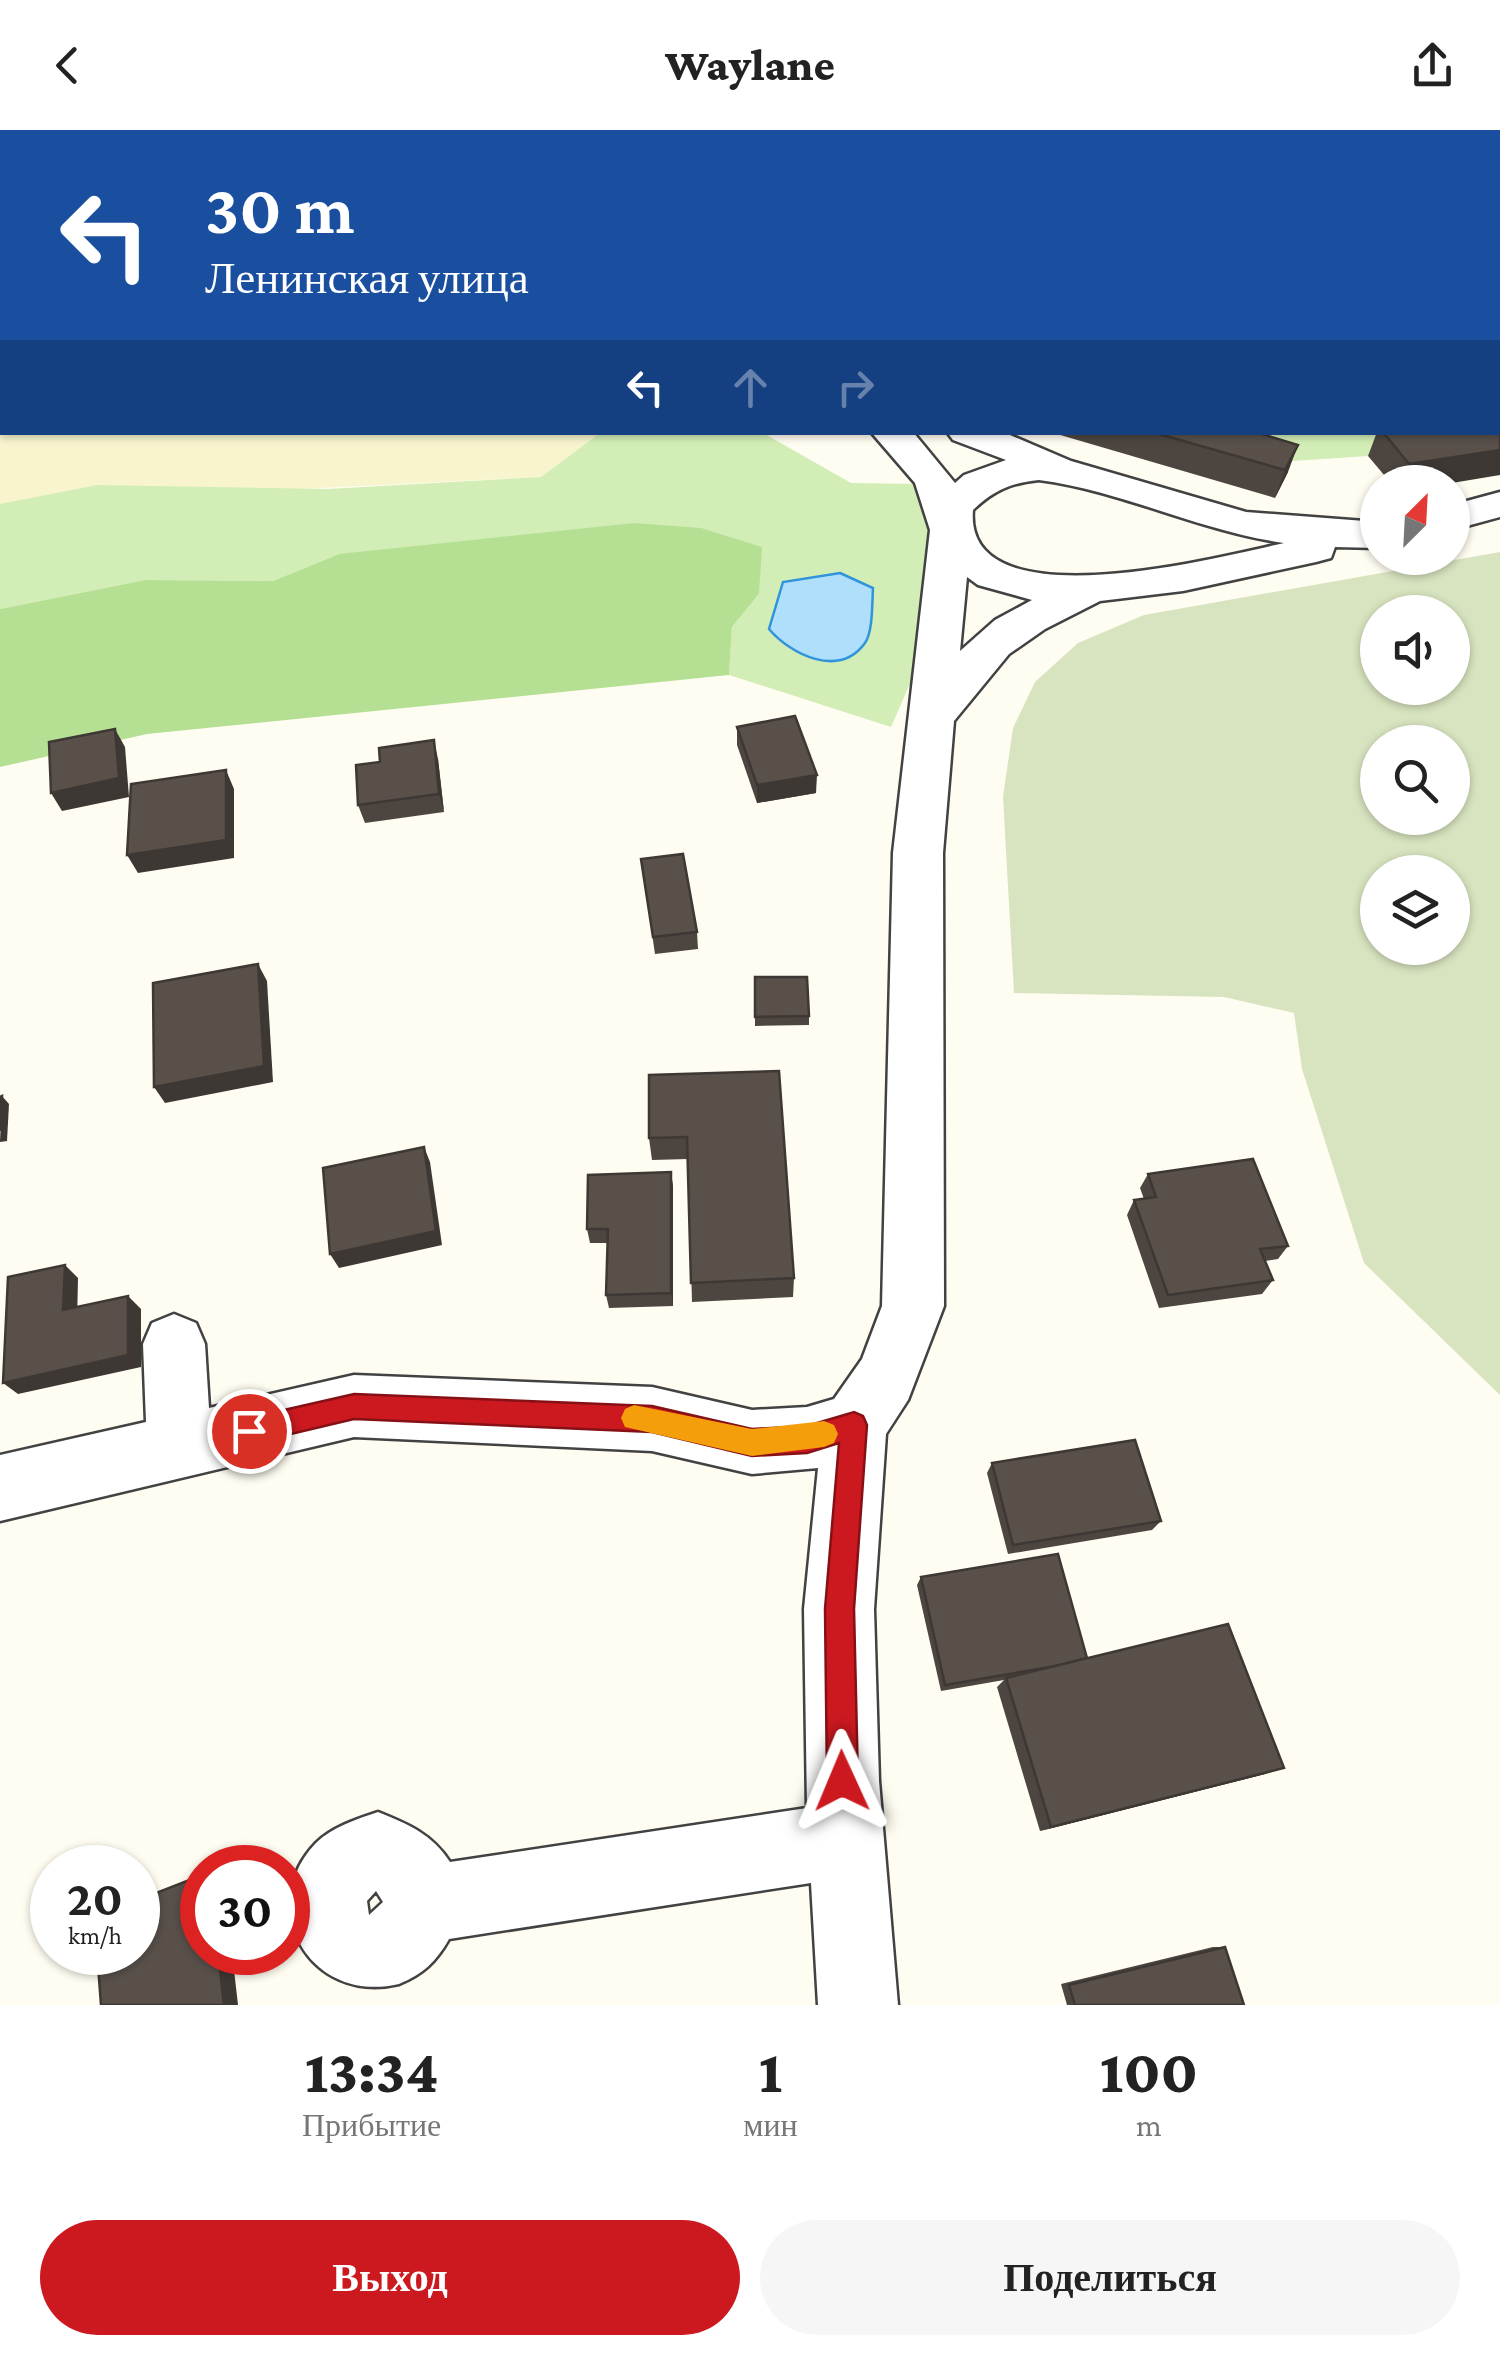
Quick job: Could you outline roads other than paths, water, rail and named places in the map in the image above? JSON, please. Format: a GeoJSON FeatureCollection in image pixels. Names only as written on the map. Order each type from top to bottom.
{"type":"FeatureCollection","features":[{"type":"Feature","properties":{"kind":"street"},"geometry":{"type":"LineString","coordinates":[[893,435],[931,477],[963,555],[1002,582],[1052,592],[1107,586],[1360,539]]}},
{"type":"Feature","properties":{"kind":"street"},"geometry":{"type":"LineString","coordinates":[[974,435],[1200,514],[1275,530],[1360,536]]}},
{"type":"Feature","properties":{"kind":"street"},"geometry":{"type":"LineString","coordinates":[[858,2005],[839,1609],[854,1425],[886,1378],[913,1306],[918,853],[930,721],[949,523],[963,494],[999,474],[1048,469],[1097,480],[1134,503],[1150,542],[1142,564],[1107,586],[1030,615],[1006,631],[980,656],[930,721]]}},
{"type":"Feature","properties":{"kind":"street"},"geometry":{"type":"LineString","coordinates":[[1470,513],[1500,504]]}},
{"type":"Feature","properties":{"kind":"street"},"geometry":{"type":"LineString","coordinates":[[1470,518],[1500,516]]}},
{"type":"Feature","properties":{"kind":"street"},"geometry":{"type":"LineString","coordinates":[[174,1344],[179,1447]]}},
{"type":"Feature","properties":{"kind":"street"},"geometry":{"type":"LineString","coordinates":[[0,1488],[354,1406],[652,1419],[752,1442],[807,1439],[854,1425]]}},
{"type":"Feature","properties":{"kind":"street"},"geometry":{"type":"LineString","coordinates":[[424,1904],[848,1840]]}},
{"type":"Feature","properties":{"kind":"water"},"geometry":{"type":"Polygon","coordinates":[[[840,573],[873,588],[869,632],[854,654],[842,660],[815,659],[789,647],[769,629],[783,582],[840,573]]]}}]}
